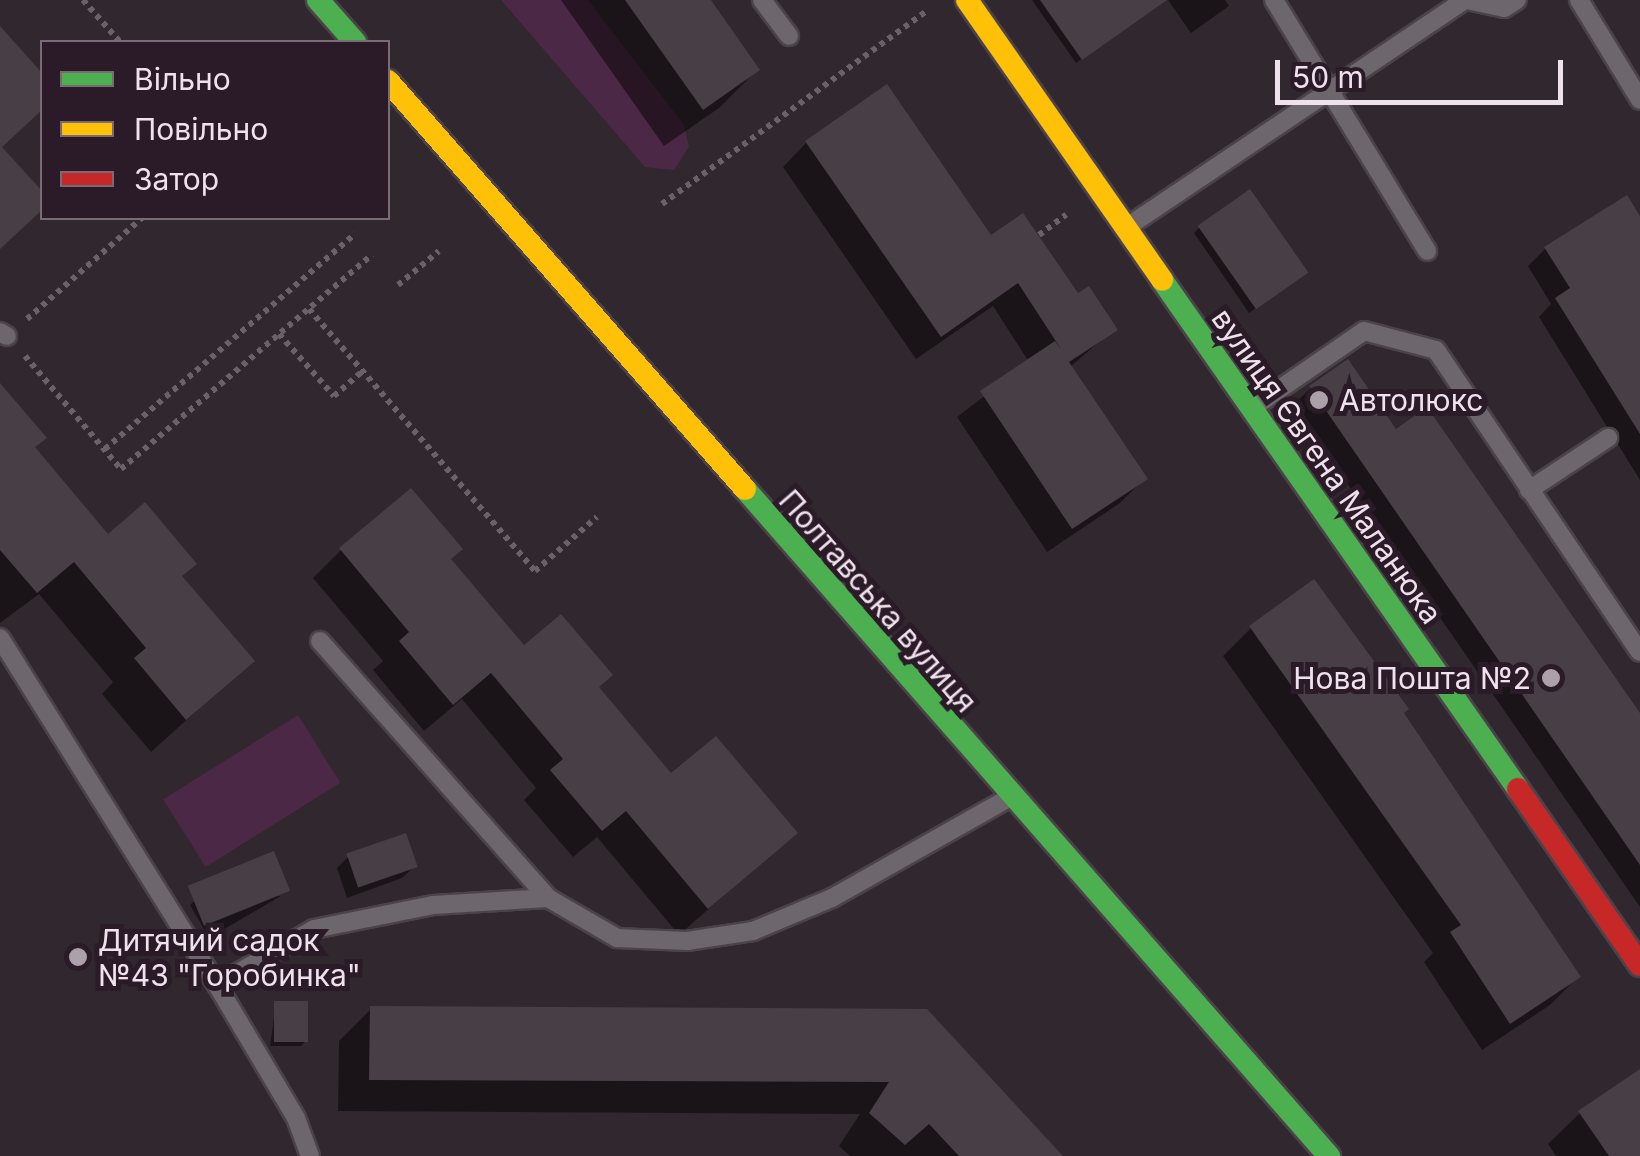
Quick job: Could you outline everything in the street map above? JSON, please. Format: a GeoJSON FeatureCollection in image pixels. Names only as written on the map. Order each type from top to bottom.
{"type":"FeatureCollection","features":[{"type":"Feature","properties":{"kind":"main road"},"geometry":{"type":"LineString","coordinates":[[318,0],[352,40]]}},
{"type":"Feature","properties":{"kind":"main road","name":"вулиця Євгена Маланюка"},"geometry":{"type":"LineString","coordinates":[[967,0],[1640,964]]}},
{"type":"Feature","properties":{"kind":"main road","name":"Полтавська вулиця"},"geometry":{"type":"LineString","coordinates":[[390,82],[1010,798],[1329,1156]]}},
{"type":"Feature","properties":{"kind":"lane"},"geometry":{"type":"LineString","coordinates":[[762,0],[788,36]]}},
{"type":"Feature","properties":{"kind":"lane"},"geometry":{"type":"LineString","coordinates":[[1274,0],[1332,89],[1376,175],[1427,251]]}},
{"type":"Feature","properties":{"kind":"lane"},"geometry":{"type":"LineString","coordinates":[[1125,228],[1466,0],[1504,8],[1517,0]]}},
{"type":"Feature","properties":{"kind":"lane"},"geometry":{"type":"LineString","coordinates":[[1579,0],[1640,100]]}},
{"type":"Feature","properties":{"kind":"lane"},"geometry":{"type":"LineString","coordinates":[[1250,409],[1364,332],[1436,350],[1640,652]]}},
{"type":"Feature","properties":{"kind":"lane"},"geometry":{"type":"LineString","coordinates":[[1528,490],[1608,438]]}},
{"type":"Feature","properties":{"kind":"lane"},"geometry":{"type":"LineString","coordinates":[[0,638],[217,985],[296,1118],[310,1156]]}},
{"type":"Feature","properties":{"kind":"lane"},"geometry":{"type":"LineString","coordinates":[[320,641],[548,898],[617,938],[687,941],[753,932],[832,898],[1010,798]]}},
{"type":"Feature","properties":{"kind":"lane"},"geometry":{"type":"LineString","coordinates":[[217,985],[314,930],[432,905],[548,898]]}},
{"type":"Feature","properties":{"kind":"path"},"geometry":{"type":"LineString","coordinates":[[84,0],[118,40]]}},
{"type":"Feature","properties":{"kind":"path"},"geometry":{"type":"LineString","coordinates":[[662,204],[930,9]]}},
{"type":"Feature","properties":{"kind":"path"},"geometry":{"type":"LineString","coordinates":[[1039,235],[1071,211]]}},
{"type":"Feature","properties":{"kind":"path"},"geometry":{"type":"LineString","coordinates":[[140,220],[4,334],[122,470],[372,255]]}},
{"type":"Feature","properties":{"kind":"path"},"geometry":{"type":"LineString","coordinates":[[104,449],[355,234]]}},
{"type":"Feature","properties":{"kind":"path"},"geometry":{"type":"LineString","coordinates":[[398,285],[439,251]]}},
{"type":"Feature","properties":{"kind":"path"},"geometry":{"type":"LineString","coordinates":[[309,309],[535,571],[597,518]]}},
{"type":"Feature","properties":{"kind":"path"},"geometry":{"type":"LineString","coordinates":[[279,334],[334,396],[363,371]]}},
{"type":"Feature","properties":{"kind":"shaded area"},"geometry":{"type":"Polygon","coordinates":[[[501,0],[588,0],[684,125],[689,147],[674,170],[645,167],[501,0]]]}},
{"type":"Feature","properties":{"kind":"shaded area"},"geometry":{"type":"Polygon","coordinates":[[[298,715],[340,783],[206,867],[163,799],[298,715]]]}},
{"type":"Feature","properties":{"kind":"building"},"geometry":{"type":"Polygon","coordinates":[[[625,0],[711,0],[760,70],[703,110],[625,0]]]}},
{"type":"Feature","properties":{"kind":"building"},"geometry":{"type":"Polygon","coordinates":[[[1040,0],[1167,0],[1082,60],[1040,0]]]}},
{"type":"Feature","properties":{"kind":"building"},"geometry":{"type":"Polygon","coordinates":[[[0,26],[40,71],[40,112],[2,147],[40,189],[40,212],[0,249],[0,26]]]}},
{"type":"Feature","properties":{"kind":"building"},"geometry":{"type":"Polygon","coordinates":[[[887,84],[991,235],[1023,213],[1078,293],[1089,286],[1118,330],[1069,362],[1148,479],[1072,529],[980,391],[1055,341],[1061,349],[1018,283],[941,337],[805,141],[887,84]]]}},
{"type":"Feature","properties":{"kind":"building"},"geometry":{"type":"Polygon","coordinates":[[[1250,189],[1309,273],[1256,309],[1198,226],[1250,189]]]}},
{"type":"Feature","properties":{"kind":"building"},"geometry":{"type":"Polygon","coordinates":[[[1627,195],[1640,216],[1640,434],[1555,298],[1570,288],[1544,247],[1627,195]]]}},
{"type":"Feature","properties":{"kind":"building"},"geometry":{"type":"Polygon","coordinates":[[[1348,359],[1396,429],[1427,407],[1640,713],[1640,865],[1309,386],[1348,359]]]}},
{"type":"Feature","properties":{"kind":"building"},"geometry":{"type":"Polygon","coordinates":[[[0,383],[47,438],[35,447],[108,534],[145,502],[197,564],[182,576],[255,661],[186,720],[134,658],[146,648],[74,562],[37,593],[0,550],[0,383]]]}},
{"type":"Feature","properties":{"kind":"building"},"geometry":{"type":"Polygon","coordinates":[[[411,488],[463,549],[451,559],[524,645],[561,614],[613,675],[599,687],[671,773],[716,736],[798,833],[708,909],[626,811],[602,831],[550,770],[563,759],[491,673],[453,705],[399,641],[409,632],[339,548],[411,488]]]}},
{"type":"Feature","properties":{"kind":"building"},"geometry":{"type":"Polygon","coordinates":[[[1314,579],[1409,709],[1404,713],[1581,977],[1510,1024],[1450,932],[1461,925],[1249,626],[1314,579]]]}},
{"type":"Feature","properties":{"kind":"building"},"geometry":{"type":"Polygon","coordinates":[[[406,833],[418,867],[358,888],[346,854],[406,833]]]}},
{"type":"Feature","properties":{"kind":"building"},"geometry":{"type":"Polygon","coordinates":[[[274,851],[290,891],[204,926],[188,886],[274,851]]]}},
{"type":"Feature","properties":{"kind":"building"},"geometry":{"type":"Polygon","coordinates":[[[274,1001],[308,1001],[308,1042],[274,1042],[274,1001]]]}},
{"type":"Feature","properties":{"kind":"building"},"geometry":{"type":"Polygon","coordinates":[[[370,1006],[927,1009],[1063,1156],[959,1156],[929,1124],[905,1145],[869,1113],[889,1082],[369,1080],[370,1006]]]}},
{"type":"Feature","properties":{"kind":"building"},"geometry":{"type":"Polygon","coordinates":[[[1640,1069],[1640,1156],[1609,1156],[1578,1111],[1640,1069]]]}},
{"type":"Feature","properties":{"kind":"traffic: fast"},"geometry":{"type":"LineString","coordinates":[[318,0],[353,40]]}},
{"type":"Feature","properties":{"kind":"traffic: fast"},"geometry":{"type":"LineString","coordinates":[[1162,280],[1518,789]]}},
{"type":"Feature","properties":{"kind":"traffic: fast"},"geometry":{"type":"LineString","coordinates":[[745,489],[1329,1156]]}},
{"type":"Feature","properties":{"kind":"traffic: slow"},"geometry":{"type":"LineString","coordinates":[[967,0],[1162,280]]}},
{"type":"Feature","properties":{"kind":"traffic: slow"},"geometry":{"type":"LineString","coordinates":[[390,83],[745,489]]}},
{"type":"Feature","properties":{"kind":"traffic: jam"},"geometry":{"type":"LineString","coordinates":[[1518,789],[1640,965]]}},
{"type":"Feature","properties":{"kind":"place","name":"Автолюкс"},"geometry":{"type":"Point","coordinates":[1319,400]}},
{"type":"Feature","properties":{"kind":"place","name":"Нова Пошта №2"},"geometry":{"type":"Point","coordinates":[1551,678]}},
{"type":"Feature","properties":{"kind":"place","name":"Дитячий садок №43 \"Горобинка\""},"geometry":{"type":"Point","coordinates":[78,957]}}]}
